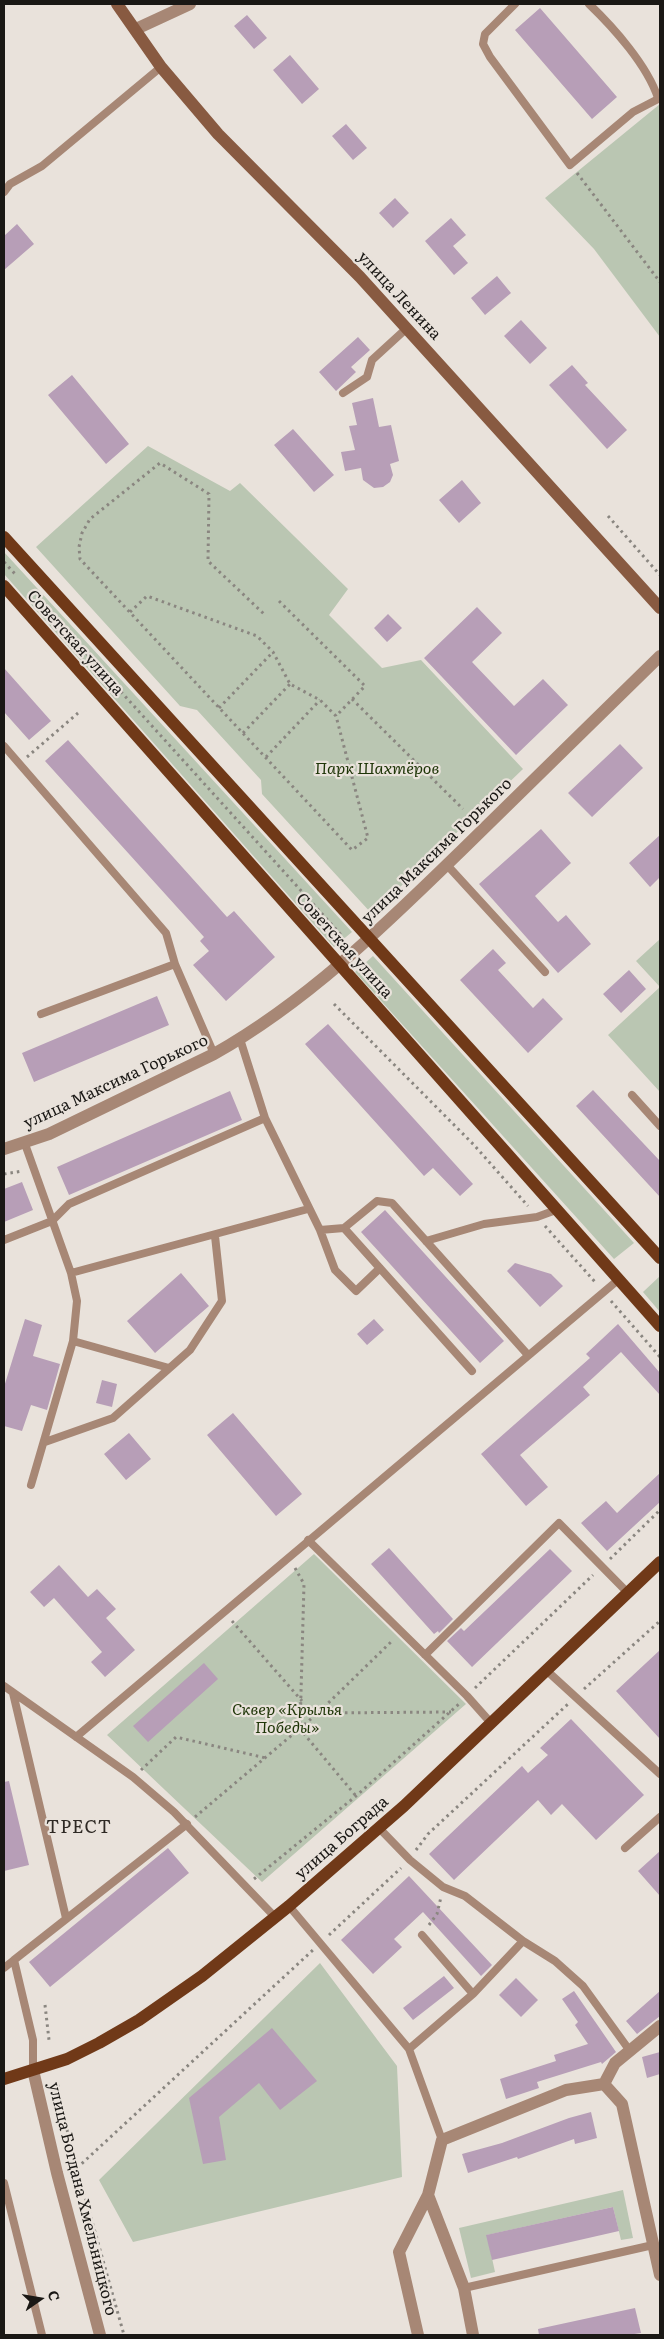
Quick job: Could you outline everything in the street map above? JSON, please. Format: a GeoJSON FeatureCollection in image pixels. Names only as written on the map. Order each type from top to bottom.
{"type":"FeatureCollection","features":[{"type":"Feature","properties":{"kind":"main road","name":"Советская улица"},"geometry":{"type":"LineString","coordinates":[[4,537],[660,1258]]}},
{"type":"Feature","properties":{"kind":"main road","name":"Советская улица"},"geometry":{"type":"LineString","coordinates":[[4,586],[660,1326]]}},
{"type":"Feature","properties":{"kind":"main road","name":"улица Бограда"},"geometry":{"type":"LineString","coordinates":[[4,2079],[66,2059],[138,2020],[202,1976],[289,1906],[379,1828],[660,1562]]}},
{"type":"Feature","properties":{"kind":"street","name":"улица Ленина"},"geometry":{"type":"LineString","coordinates":[[117,4],[162,67],[218,134],[360,277],[660,608]]}},
{"type":"Feature","properties":{"kind":"street"},"geometry":{"type":"LineString","coordinates":[[136,29],[190,4]]}},
{"type":"Feature","properties":{"kind":"street","name":"улица Максима Горького"},"geometry":{"type":"LineString","coordinates":[[4,1149],[25,1144],[214,1054],[240,1039],[339,965],[371,939],[660,656]]}},
{"type":"Feature","properties":{"kind":"street"},"geometry":{"type":"LineString","coordinates":[[604,2084],[615,2063],[660,2026]]}},
{"type":"Feature","properties":{"kind":"street","name":"улица Богдана Хмельницкого"},"geometry":{"type":"LineString","coordinates":[[33,2070],[57,2173],[100,2335]]}},
{"type":"Feature","properties":{"kind":"street"},"geometry":{"type":"LineString","coordinates":[[418,2335],[399,2252],[428,2194],[442,2140],[566,2090],[604,2084]]}},
{"type":"Feature","properties":{"kind":"street"},"geometry":{"type":"LineString","coordinates":[[604,2084],[622,2104],[660,2275]]}},
{"type":"Feature","properties":{"kind":"street"},"geometry":{"type":"LineString","coordinates":[[428,2194],[464,2288],[473,2335]]}},
{"type":"Feature","properties":{"kind":"lane"},"geometry":{"type":"LineString","coordinates":[[515,4],[485,34],[482,44],[570,165],[633,112],[659,98],[652,80],[605,20],[589,4]]}},
{"type":"Feature","properties":{"kind":"lane"},"geometry":{"type":"LineString","coordinates":[[4,192],[10,184],[42,166],[162,67]]}},
{"type":"Feature","properties":{"kind":"lane"},"geometry":{"type":"LineString","coordinates":[[344,393],[367,377],[372,360],[407,328]]}},
{"type":"Feature","properties":{"kind":"lane"},"geometry":{"type":"LineString","coordinates":[[4,746],[166,933],[175,964],[214,1054]]}},
{"type":"Feature","properties":{"kind":"lane"},"geometry":{"type":"LineString","coordinates":[[447,865],[545,972]]}},
{"type":"Feature","properties":{"kind":"lane"},"geometry":{"type":"LineString","coordinates":[[42,1014],[175,964]]}},
{"type":"Feature","properties":{"kind":"lane"},"geometry":{"type":"LineString","coordinates":[[240,1039],[265,1118],[308,1209],[320,1230],[335,1270],[356,1291],[380,1268]]}},
{"type":"Feature","properties":{"kind":"lane"},"geometry":{"type":"LineString","coordinates":[[632,1095],[660,1126]]}},
{"type":"Feature","properties":{"kind":"lane"},"geometry":{"type":"LineString","coordinates":[[4,1240],[52,1221],[69,1204],[265,1118]]}},
{"type":"Feature","properties":{"kind":"lane"},"geometry":{"type":"LineString","coordinates":[[25,1144],[71,1273],[77,1301],[74,1341],[32,1485]]}},
{"type":"Feature","properties":{"kind":"lane"},"geometry":{"type":"LineString","coordinates":[[320,1230],[344,1228],[377,1201],[392,1203],[528,1355]]}},
{"type":"Feature","properties":{"kind":"lane"},"geometry":{"type":"LineString","coordinates":[[71,1273],[215,1236],[308,1209]]}},
{"type":"Feature","properties":{"kind":"lane"},"geometry":{"type":"LineString","coordinates":[[426,1241],[484,1224],[538,1218],[556,1210]]}},
{"type":"Feature","properties":{"kind":"lane"},"geometry":{"type":"LineString","coordinates":[[344,1228],[472,1371]]}},
{"type":"Feature","properties":{"kind":"lane"},"geometry":{"type":"LineString","coordinates":[[45,1442],[112,1418],[190,1350],[222,1301],[215,1236]]}},
{"type":"Feature","properties":{"kind":"lane"},"geometry":{"type":"LineString","coordinates":[[76,1737],[288,1556],[618,1280]]}},
{"type":"Feature","properties":{"kind":"lane"},"geometry":{"type":"LineString","coordinates":[[74,1341],[169,1368]]}},
{"type":"Feature","properties":{"kind":"lane"},"geometry":{"type":"LineString","coordinates":[[425,1655],[559,1523],[628,1594]]}},
{"type":"Feature","properties":{"kind":"lane"},"geometry":{"type":"LineString","coordinates":[[308,1540],[467,1696],[491,1723]]}},
{"type":"Feature","properties":{"kind":"lane"},"geometry":{"type":"LineString","coordinates":[[546,1670],[574,1698],[660,1774]]}},
{"type":"Feature","properties":{"kind":"lane"},"geometry":{"type":"LineString","coordinates":[[4,1686],[133,1777],[187,1824],[275,1917]]}},
{"type":"Feature","properties":{"kind":"lane"},"geometry":{"type":"LineString","coordinates":[[13,1693],[66,1918]]}},
{"type":"Feature","properties":{"kind":"lane"},"geometry":{"type":"LineString","coordinates":[[625,1848],[660,1817]]}},
{"type":"Feature","properties":{"kind":"lane"},"geometry":{"type":"LineString","coordinates":[[4,1968],[187,1824]]}},
{"type":"Feature","properties":{"kind":"lane"},"geometry":{"type":"LineString","coordinates":[[379,1828],[410,1860],[443,1887],[465,1896],[523,1941],[555,1961],[583,1986],[630,2051]]}},
{"type":"Feature","properties":{"kind":"lane"},"geometry":{"type":"LineString","coordinates":[[289,1906],[409,2049],[442,2140]]}},
{"type":"Feature","properties":{"kind":"lane"},"geometry":{"type":"LineString","coordinates":[[422,1935],[473,1994]]}},
{"type":"Feature","properties":{"kind":"lane"},"geometry":{"type":"LineString","coordinates":[[409,2049],[473,1994],[523,1941]]}},
{"type":"Feature","properties":{"kind":"lane"},"geometry":{"type":"LineString","coordinates":[[14,1960],[33,2040],[33,2070]]}},
{"type":"Feature","properties":{"kind":"lane"},"geometry":{"type":"LineString","coordinates":[[4,2183],[42,2335]]}},
{"type":"Feature","properties":{"kind":"lane"},"geometry":{"type":"LineString","coordinates":[[464,2288],[653,2245]]}},
{"type":"Feature","properties":{"kind":"path"},"geometry":{"type":"LineString","coordinates":[[570,165],[660,282]]}},
{"type":"Feature","properties":{"kind":"path"},"geometry":{"type":"LineString","coordinates":[[130,612],[147,596],[257,636],[273,652],[290,684],[320,700],[336,716],[368,838],[352,850],[80,559],[79,547],[82,533],[90,519],[160,463],[209,494],[208,561],[264,614]]}},
{"type":"Feature","properties":{"kind":"path"},"geometry":{"type":"LineString","coordinates":[[608,516],[660,575]]}},
{"type":"Feature","properties":{"kind":"path"},"geometry":{"type":"LineString","coordinates":[[4,562],[17,576]]}},
{"type":"Feature","properties":{"kind":"path"},"geometry":{"type":"LineString","coordinates":[[37,598],[343,937]]}},
{"type":"Feature","properties":{"kind":"path"},"geometry":{"type":"LineString","coordinates":[[279,601],[365,686],[336,716]]}},
{"type":"Feature","properties":{"kind":"path"},"geometry":{"type":"LineString","coordinates":[[219,708],[273,652]]}},
{"type":"Feature","properties":{"kind":"path"},"geometry":{"type":"LineString","coordinates":[[243,733],[290,684]]}},
{"type":"Feature","properties":{"kind":"path"},"geometry":{"type":"LineString","coordinates":[[352,699],[463,809]]}},
{"type":"Feature","properties":{"kind":"path"},"geometry":{"type":"LineString","coordinates":[[266,758],[320,700]]}},
{"type":"Feature","properties":{"kind":"path"},"geometry":{"type":"LineString","coordinates":[[19,764],[78,713]]}},
{"type":"Feature","properties":{"kind":"path"},"geometry":{"type":"LineString","coordinates":[[334,1004],[474,1145],[660,1357]]}},
{"type":"Feature","properties":{"kind":"path"},"geometry":{"type":"LineString","coordinates":[[4,1174],[34,1169]]}},
{"type":"Feature","properties":{"kind":"path"},"geometry":{"type":"LineString","coordinates":[[288,1556],[304,1584],[300,1729],[356,1796]]}},
{"type":"Feature","properties":{"kind":"path"},"geometry":{"type":"LineString","coordinates":[[224,1612],[302,1702]]}},
{"type":"Feature","properties":{"kind":"path"},"geometry":{"type":"LineString","coordinates":[[77,2168],[410,1860],[428,1834],[660,1621]]}},
{"type":"Feature","properties":{"kind":"path"},"geometry":{"type":"LineString","coordinates":[[187,1824],[318,1713],[401,1632]]}},
{"type":"Feature","properties":{"kind":"path"},"geometry":{"type":"LineString","coordinates":[[318,1713],[452,1712]]}},
{"type":"Feature","properties":{"kind":"path"},"geometry":{"type":"LineString","coordinates":[[133,1777],[176,1737],[267,1758]]}},
{"type":"Feature","properties":{"kind":"path"},"geometry":{"type":"LineString","coordinates":[[422,1935],[437,1914],[443,1887]]}},
{"type":"Feature","properties":{"kind":"path"},"geometry":{"type":"LineString","coordinates":[[45,2005],[50,2040]]}},
{"type":"Feature","properties":{"kind":"path"},"geometry":{"type":"LineString","coordinates":[[58,2085],[61,2107],[77,2168],[124,2335]]}},
{"type":"Feature","properties":{"kind":"green space"},"geometry":{"type":"Polygon","coordinates":[[[660,104],[660,337],[594,249],[545,198],[660,104]]]}},
{"type":"Feature","properties":{"kind":"green space","name":"Парк Шахтёров"},"geometry":{"type":"Polygon","coordinates":[[[148,446],[230,491],[240,483],[348,589],[329,615],[382,668],[421,660],[523,769],[372,914],[262,794],[261,780],[197,710],[180,706],[36,547],[148,446]]]}},
{"type":"Feature","properties":{"kind":"green space"},"geometry":{"type":"Polygon","coordinates":[[[4,552],[352,932],[334,947],[4,574],[4,552]]]}},
{"type":"Feature","properties":{"kind":"green space"},"geometry":{"type":"Polygon","coordinates":[[[660,939],[660,987],[636,961],[660,939]]]}},
{"type":"Feature","properties":{"kind":"green space"},"geometry":{"type":"Polygon","coordinates":[[[373,956],[634,1243],[614,1259],[355,972],[373,956]]]}},
{"type":"Feature","properties":{"kind":"green space"},"geometry":{"type":"Polygon","coordinates":[[[660,987],[660,1092],[608,1035],[660,987]]]}},
{"type":"Feature","properties":{"kind":"green space"},"geometry":{"type":"Polygon","coordinates":[[[660,1276],[660,1312],[643,1292],[660,1276]]]}},
{"type":"Feature","properties":{"kind":"green space","name":"Сквер «Крылья Победы»"},"geometry":{"type":"Polygon","coordinates":[[[314,1554],[466,1704],[262,1882],[107,1735],[314,1554]]]}},
{"type":"Feature","properties":{"kind":"green space"},"geometry":{"type":"Polygon","coordinates":[[[320,1963],[397,2066],[402,2177],[133,2242],[99,2180],[320,1963]]]}},
{"type":"Feature","properties":{"kind":"green space"},"geometry":{"type":"Polygon","coordinates":[[[623,2190],[633,2238],[621,2240],[613,2207],[487,2235],[495,2272],[471,2278],[459,2228],[623,2190]]]}},
{"type":"Feature","properties":{"kind":"building"},"geometry":{"type":"Polygon","coordinates":[[[540,8],[617,97],[592,119],[515,30],[540,8]]]}},
{"type":"Feature","properties":{"kind":"building"},"geometry":{"type":"Polygon","coordinates":[[[247,15],[267,38],[254,49],[234,26],[247,15]]]}},
{"type":"Feature","properties":{"kind":"building"},"geometry":{"type":"Polygon","coordinates":[[[290,55],[319,89],[302,104],[273,70],[290,55]]]}},
{"type":"Feature","properties":{"kind":"building"},"geometry":{"type":"Polygon","coordinates":[[[346,124],[367,148],[353,160],[332,136],[346,124]]]}},
{"type":"Feature","properties":{"kind":"building"},"geometry":{"type":"Polygon","coordinates":[[[395,198],[409,213],[393,228],[379,213],[395,198]]]}},
{"type":"Feature","properties":{"kind":"building"},"geometry":{"type":"Polygon","coordinates":[[[451,218],[466,235],[453,246],[468,263],[454,275],[425,241],[451,218]]]}},
{"type":"Feature","properties":{"kind":"building"},"geometry":{"type":"Polygon","coordinates":[[[17,224],[34,244],[4,270],[4,236],[17,224]]]}},
{"type":"Feature","properties":{"kind":"building"},"geometry":{"type":"Polygon","coordinates":[[[497,276],[511,293],[485,315],[471,298],[497,276]]]}},
{"type":"Feature","properties":{"kind":"building"},"geometry":{"type":"Polygon","coordinates":[[[521,320],[547,348],[530,364],[504,336],[521,320]]]}},
{"type":"Feature","properties":{"kind":"building"},"geometry":{"type":"Polygon","coordinates":[[[358,337],[370,350],[351,367],[356,372],[336,391],[319,372],[358,337]]]}},
{"type":"Feature","properties":{"kind":"building"},"geometry":{"type":"Polygon","coordinates":[[[572,365],[588,383],[585,385],[627,430],[607,449],[549,385],[572,365]]]}},
{"type":"Feature","properties":{"kind":"building"},"geometry":{"type":"Polygon","coordinates":[[[72,375],[129,444],[106,464],[48,395],[72,375]]]}},
{"type":"Feature","properties":{"kind":"building"},"geometry":{"type":"Polygon","coordinates":[[[373,398],[379,427],[391,425],[399,461],[390,464],[393,475],[390,482],[383,487],[374,488],[363,480],[361,468],[345,471],[341,452],[355,450],[349,426],[357,425],[352,403],[373,398]]]}},
{"type":"Feature","properties":{"kind":"building"},"geometry":{"type":"Polygon","coordinates":[[[293,429],[334,475],[314,492],[274,445],[293,429]]]}},
{"type":"Feature","properties":{"kind":"building"},"geometry":{"type":"Polygon","coordinates":[[[462,480],[481,503],[459,523],[439,500],[462,480]]]}},
{"type":"Feature","properties":{"kind":"building"},"geometry":{"type":"Polygon","coordinates":[[[477,607],[502,633],[472,662],[514,706],[543,679],[568,705],[516,755],[424,658],[477,607]]]}},
{"type":"Feature","properties":{"kind":"building"},"geometry":{"type":"Polygon","coordinates":[[[388,614],[402,628],[387,642],[374,628],[388,614]]]}},
{"type":"Feature","properties":{"kind":"building"},"geometry":{"type":"Polygon","coordinates":[[[4,668],[51,721],[29,740],[4,712],[4,668]]]}},
{"type":"Feature","properties":{"kind":"building"},"geometry":{"type":"Polygon","coordinates":[[[68,740],[227,917],[234,911],[275,957],[226,1001],[193,965],[209,951],[200,941],[204,937],[45,761],[68,740]]]}},
{"type":"Feature","properties":{"kind":"building"},"geometry":{"type":"Polygon","coordinates":[[[620,744],[643,768],[592,817],[568,793],[620,744]]]}},
{"type":"Feature","properties":{"kind":"building"},"geometry":{"type":"Polygon","coordinates":[[[541,829],[571,863],[535,896],[558,922],[566,915],[591,944],[558,973],[479,884],[541,829]]]}},
{"type":"Feature","properties":{"kind":"building"},"geometry":{"type":"Polygon","coordinates":[[[660,835],[660,877],[650,887],[629,863],[660,835]]]}},
{"type":"Feature","properties":{"kind":"building"},"geometry":{"type":"Polygon","coordinates":[[[493,949],[506,963],[498,970],[533,1008],[543,998],[563,1019],[528,1053],[460,980],[493,949]]]}},
{"type":"Feature","properties":{"kind":"building"},"geometry":{"type":"Polygon","coordinates":[[[629,970],[646,989],[621,1013],[603,994],[629,970]]]}},
{"type":"Feature","properties":{"kind":"building"},"geometry":{"type":"Polygon","coordinates":[[[157,996],[169,1025],[34,1082],[22,1053],[157,996]]]}},
{"type":"Feature","properties":{"kind":"building"},"geometry":{"type":"Polygon","coordinates":[[[328,1024],[473,1184],[460,1196],[433,1168],[424,1176],[305,1044],[328,1024]]]}},
{"type":"Feature","properties":{"kind":"building"},"geometry":{"type":"Polygon","coordinates":[[[593,1090],[660,1161],[660,1197],[576,1106],[593,1090]]]}},
{"type":"Feature","properties":{"kind":"building"},"geometry":{"type":"Polygon","coordinates":[[[230,1091],[242,1120],[69,1195],[57,1167],[230,1091]]]}},
{"type":"Feature","properties":{"kind":"building"},"geometry":{"type":"Polygon","coordinates":[[[22,1182],[33,1210],[4,1222],[4,1189],[22,1182]]]}},
{"type":"Feature","properties":{"kind":"building"},"geometry":{"type":"Polygon","coordinates":[[[385,1210],[504,1341],[480,1363],[361,1232],[385,1210]]]}},
{"type":"Feature","properties":{"kind":"building"},"geometry":{"type":"Polygon","coordinates":[[[515,1263],[551,1274],[563,1286],[540,1307],[507,1271],[515,1263]]]}},
{"type":"Feature","properties":{"kind":"building"},"geometry":{"type":"Polygon","coordinates":[[[181,1273],[209,1306],[155,1353],[127,1321],[181,1273]]]}},
{"type":"Feature","properties":{"kind":"building"},"geometry":{"type":"Polygon","coordinates":[[[25,1319],[42,1325],[33,1356],[60,1364],[47,1410],[31,1405],[22,1431],[4,1426],[4,1387],[25,1319]]]}},
{"type":"Feature","properties":{"kind":"building"},"geometry":{"type":"Polygon","coordinates":[[[374,1319],[384,1330],[367,1345],[357,1334],[374,1319]]]}},
{"type":"Feature","properties":{"kind":"building"},"geometry":{"type":"Polygon","coordinates":[[[618,1324],[660,1373],[660,1395],[621,1352],[583,1387],[590,1395],[520,1455],[548,1487],[526,1506],[481,1454],[590,1358],[586,1354],[618,1324]]]}},
{"type":"Feature","properties":{"kind":"building"},"geometry":{"type":"Polygon","coordinates":[[[102,1380],[117,1384],[112,1407],[96,1403],[102,1380]]]}},
{"type":"Feature","properties":{"kind":"building"},"geometry":{"type":"Polygon","coordinates":[[[233,1413],[302,1494],[276,1516],[207,1435],[233,1413]]]}},
{"type":"Feature","properties":{"kind":"building"},"geometry":{"type":"Polygon","coordinates":[[[129,1433],[151,1459],[126,1480],[104,1454],[129,1433]]]}},
{"type":"Feature","properties":{"kind":"building"},"geometry":{"type":"Polygon","coordinates":[[[660,1473],[660,1502],[607,1551],[581,1523],[606,1501],[617,1513],[660,1473]]]}},
{"type":"Feature","properties":{"kind":"building"},"geometry":{"type":"Polygon","coordinates":[[[389,1548],[453,1619],[439,1633],[438,1631],[434,1634],[371,1564],[389,1548]]]}},
{"type":"Feature","properties":{"kind":"building"},"geometry":{"type":"Polygon","coordinates":[[[550,1549],[572,1571],[472,1667],[447,1641],[461,1628],[464,1631],[550,1549]]]}},
{"type":"Feature","properties":{"kind":"building"},"geometry":{"type":"Polygon","coordinates":[[[59,1565],[88,1597],[97,1589],[116,1609],[106,1618],[135,1650],[105,1677],[91,1662],[102,1652],[54,1598],[44,1607],[30,1592],[59,1565]]]}},
{"type":"Feature","properties":{"kind":"building"},"geometry":{"type":"Polygon","coordinates":[[[660,1650],[660,1739],[616,1691],[660,1650]]]}},
{"type":"Feature","properties":{"kind":"building"},"geometry":{"type":"Polygon","coordinates":[[[204,1663],[218,1679],[148,1742],[133,1726],[204,1663]]]}},
{"type":"Feature","properties":{"kind":"building"},"geometry":{"type":"Polygon","coordinates":[[[571,1719],[644,1795],[596,1840],[562,1804],[551,1815],[538,1800],[454,1880],[429,1854],[522,1766],[528,1773],[548,1755],[540,1748],[571,1719]]]}},
{"type":"Feature","properties":{"kind":"building"},"geometry":{"type":"Polygon","coordinates":[[[9,1781],[29,1865],[4,1871],[4,1782],[9,1781]]]}},
{"type":"Feature","properties":{"kind":"building"},"geometry":{"type":"Polygon","coordinates":[[[168,1848],[189,1873],[50,1987],[29,1962],[168,1848]]]}},
{"type":"Feature","properties":{"kind":"building"},"geometry":{"type":"Polygon","coordinates":[[[660,1851],[660,1896],[638,1871],[660,1851]]]}},
{"type":"Feature","properties":{"kind":"building"},"geometry":{"type":"Polygon","coordinates":[[[409,1876],[492,1965],[481,1976],[423,1912],[394,1939],[402,1947],[373,1974],[341,1940],[409,1876]]]}},
{"type":"Feature","properties":{"kind":"building"},"geometry":{"type":"Polygon","coordinates":[[[444,1976],[454,1988],[413,2020],[403,2008],[444,1976]]]}},
{"type":"Feature","properties":{"kind":"building"},"geometry":{"type":"Polygon","coordinates":[[[516,1978],[538,2000],[521,2017],[499,1995],[516,1978]]]}},
{"type":"Feature","properties":{"kind":"building"},"geometry":{"type":"Polygon","coordinates":[[[574,1991],[616,2052],[602,2064],[601,2062],[537,2082],[539,2088],[506,2099],[500,2079],[556,2061],[554,2055],[588,2044],[575,2025],[578,2022],[562,1999],[574,1991]]]}},
{"type":"Feature","properties":{"kind":"building"},"geometry":{"type":"Polygon","coordinates":[[[660,1991],[660,2016],[637,2034],[626,2021],[660,1991]]]}},
{"type":"Feature","properties":{"kind":"building"},"geometry":{"type":"Polygon","coordinates":[[[272,2028],[317,2081],[280,2110],[259,2083],[219,2117],[226,2160],[203,2164],[189,2098],[272,2028]]]}},
{"type":"Feature","properties":{"kind":"building"},"geometry":{"type":"Polygon","coordinates":[[[660,2052],[660,2074],[647,2078],[642,2057],[660,2052]]]}},
{"type":"Feature","properties":{"kind":"building"},"geometry":{"type":"Polygon","coordinates":[[[591,2112],[597,2138],[575,2144],[574,2139],[518,2159],[517,2157],[468,2173],[462,2154],[502,2143],[569,2118],[591,2112]]]}},
{"type":"Feature","properties":{"kind":"building"},"geometry":{"type":"Polygon","coordinates":[[[613,2207],[619,2231],[492,2260],[486,2235],[613,2207]]]}},
{"type":"Feature","properties":{"kind":"building"},"geometry":{"type":"Polygon","coordinates":[[[635,2308],[641,2333],[628,2335],[539,2335],[538,2329],[635,2308]]]}},
{"type":"Feature","properties":{"kind":"district","name":"ТРЕСТ"},"geometry":{"type":"Point","coordinates":[79,1828]}}]}
